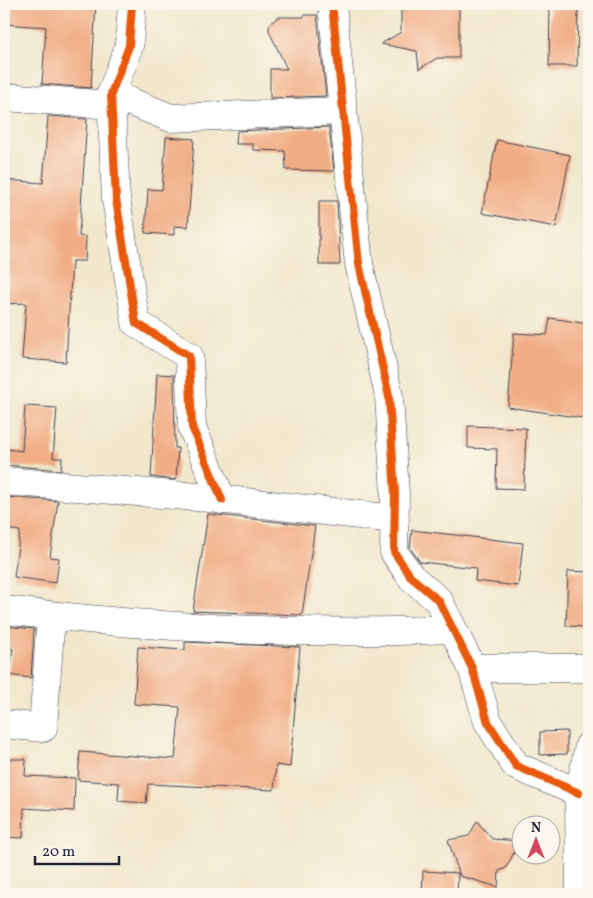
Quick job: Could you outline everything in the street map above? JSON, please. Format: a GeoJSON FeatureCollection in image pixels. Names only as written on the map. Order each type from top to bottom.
{"type":"FeatureCollection","features":[{"type":"Feature","properties":{"kind":"street"},"geometry":{"type":"LineString","coordinates":[[132,4],[129,46],[112,100],[116,199],[136,323],[189,356],[192,427],[222,500]]}},
{"type":"Feature","properties":{"kind":"street"},"geometry":{"type":"LineString","coordinates":[[332,4],[359,264],[389,396],[395,519],[394,552],[411,577],[439,601],[472,668],[488,722],[516,766],[579,793]]}},
{"type":"Feature","properties":{"kind":"street"},"geometry":{"type":"LineString","coordinates":[[4,97],[112,100],[171,118],[342,112]]}},
{"type":"Feature","properties":{"kind":"street"},"geometry":{"type":"LineString","coordinates":[[4,481],[222,500],[395,519]]}},
{"type":"Feature","properties":{"kind":"street"},"geometry":{"type":"LineString","coordinates":[[4,610],[51,616],[211,628],[362,633],[452,629]]}},
{"type":"Feature","properties":{"kind":"street"},"geometry":{"type":"LineString","coordinates":[[4,724],[44,728],[51,616]]}},
{"type":"Feature","properties":{"kind":"street"},"geometry":{"type":"LineString","coordinates":[[472,668],[589,668]]}},
{"type":"Feature","properties":{"kind":"street"},"geometry":{"type":"LineString","coordinates":[[580,894],[579,793],[589,746]]}},
{"type":"Feature","properties":{"kind":"building"},"geometry":{"type":"Polygon","coordinates":[[[4,4],[96,4],[91,88],[42,84],[46,27],[4,24],[4,4]]]}},
{"type":"Feature","properties":{"kind":"building"},"geometry":{"type":"Polygon","coordinates":[[[401,4],[459,4],[459,58],[437,58],[419,69],[417,51],[381,44],[401,32],[401,4]]]}},
{"type":"Feature","properties":{"kind":"building"},"geometry":{"type":"Polygon","coordinates":[[[550,4],[578,4],[577,66],[549,66],[550,4]]]}},
{"type":"Feature","properties":{"kind":"building"},"geometry":{"type":"Polygon","coordinates":[[[304,15],[317,15],[326,96],[270,98],[270,69],[287,69],[269,31],[269,25],[278,17],[304,17],[304,15]]]}},
{"type":"Feature","properties":{"kind":"building"},"geometry":{"type":"Polygon","coordinates":[[[48,116],[87,119],[79,236],[86,237],[85,261],[72,261],[66,362],[22,359],[26,303],[4,304],[4,180],[43,183],[48,116]]]}},
{"type":"Feature","properties":{"kind":"building"},"geometry":{"type":"Polygon","coordinates":[[[329,127],[334,171],[286,170],[285,151],[253,150],[253,144],[236,144],[237,131],[329,127]]]}},
{"type":"Feature","properties":{"kind":"building"},"geometry":{"type":"Polygon","coordinates":[[[166,137],[194,139],[188,227],[174,226],[174,235],[145,233],[148,189],[162,190],[166,137]]]}},
{"type":"Feature","properties":{"kind":"building"},"geometry":{"type":"Polygon","coordinates":[[[497,140],[570,155],[556,227],[482,213],[497,140]]]}},
{"type":"Feature","properties":{"kind":"building"},"geometry":{"type":"Polygon","coordinates":[[[319,201],[337,201],[340,265],[319,265],[319,201]]]}},
{"type":"Feature","properties":{"kind":"building"},"geometry":{"type":"Polygon","coordinates":[[[550,318],[589,324],[589,419],[508,407],[514,333],[547,335],[550,318]]]}},
{"type":"Feature","properties":{"kind":"building"},"geometry":{"type":"Polygon","coordinates":[[[157,374],[174,375],[175,448],[178,448],[176,480],[151,477],[157,374]]]}},
{"type":"Feature","properties":{"kind":"building"},"geometry":{"type":"Polygon","coordinates":[[[25,406],[57,408],[53,458],[62,458],[61,470],[6,465],[7,449],[22,451],[25,406]]]}},
{"type":"Feature","properties":{"kind":"building"},"geometry":{"type":"Polygon","coordinates":[[[468,426],[526,428],[524,489],[496,488],[497,449],[468,448],[468,426]]]}},
{"type":"Feature","properties":{"kind":"building"},"geometry":{"type":"Polygon","coordinates":[[[4,497],[58,501],[50,557],[59,558],[56,583],[14,577],[20,531],[4,529],[4,497]]]}},
{"type":"Feature","properties":{"kind":"building"},"geometry":{"type":"Polygon","coordinates":[[[208,514],[315,526],[302,615],[193,611],[208,514]]]}},
{"type":"Feature","properties":{"kind":"building"},"geometry":{"type":"Polygon","coordinates":[[[412,530],[523,543],[518,586],[475,581],[476,568],[420,562],[410,548],[412,530]]]}},
{"type":"Feature","properties":{"kind":"building"},"geometry":{"type":"Polygon","coordinates":[[[568,571],[589,572],[589,627],[566,626],[568,571]]]}},
{"type":"Feature","properties":{"kind":"building"},"geometry":{"type":"Polygon","coordinates":[[[4,626],[34,629],[31,678],[9,675],[13,649],[4,647],[4,626]]]}},
{"type":"Feature","properties":{"kind":"building"},"geometry":{"type":"Polygon","coordinates":[[[185,642],[300,647],[290,767],[276,765],[274,790],[148,784],[146,803],[118,801],[119,783],[78,780],[80,752],[175,759],[180,707],[134,704],[138,647],[185,650],[185,642]]]}},
{"type":"Feature","properties":{"kind":"building"},"geometry":{"type":"Polygon","coordinates":[[[567,731],[567,754],[540,755],[540,732],[567,731]]]}},
{"type":"Feature","properties":{"kind":"building"},"geometry":{"type":"Polygon","coordinates":[[[4,759],[26,759],[25,776],[75,778],[74,811],[24,808],[23,838],[4,837],[4,759]]]}},
{"type":"Feature","properties":{"kind":"building"},"geometry":{"type":"Polygon","coordinates":[[[477,821],[492,839],[510,840],[510,860],[506,868],[499,871],[498,887],[460,876],[448,840],[469,836],[477,821]]]}},
{"type":"Feature","properties":{"kind":"building"},"geometry":{"type":"Polygon","coordinates":[[[423,871],[458,873],[457,894],[422,894],[423,871]]]}},
{"type":"Feature","properties":{"kind":"cycle path"},"geometry":{"type":"LineString","coordinates":[[132,4],[129,46],[111,94],[116,199],[136,323],[189,356],[192,427],[222,500]]}},
{"type":"Feature","properties":{"kind":"cycle path"},"geometry":{"type":"LineString","coordinates":[[332,4],[359,264],[389,396],[395,494],[394,552],[411,577],[439,601],[472,668],[488,722],[516,766],[579,793]]}}]}
